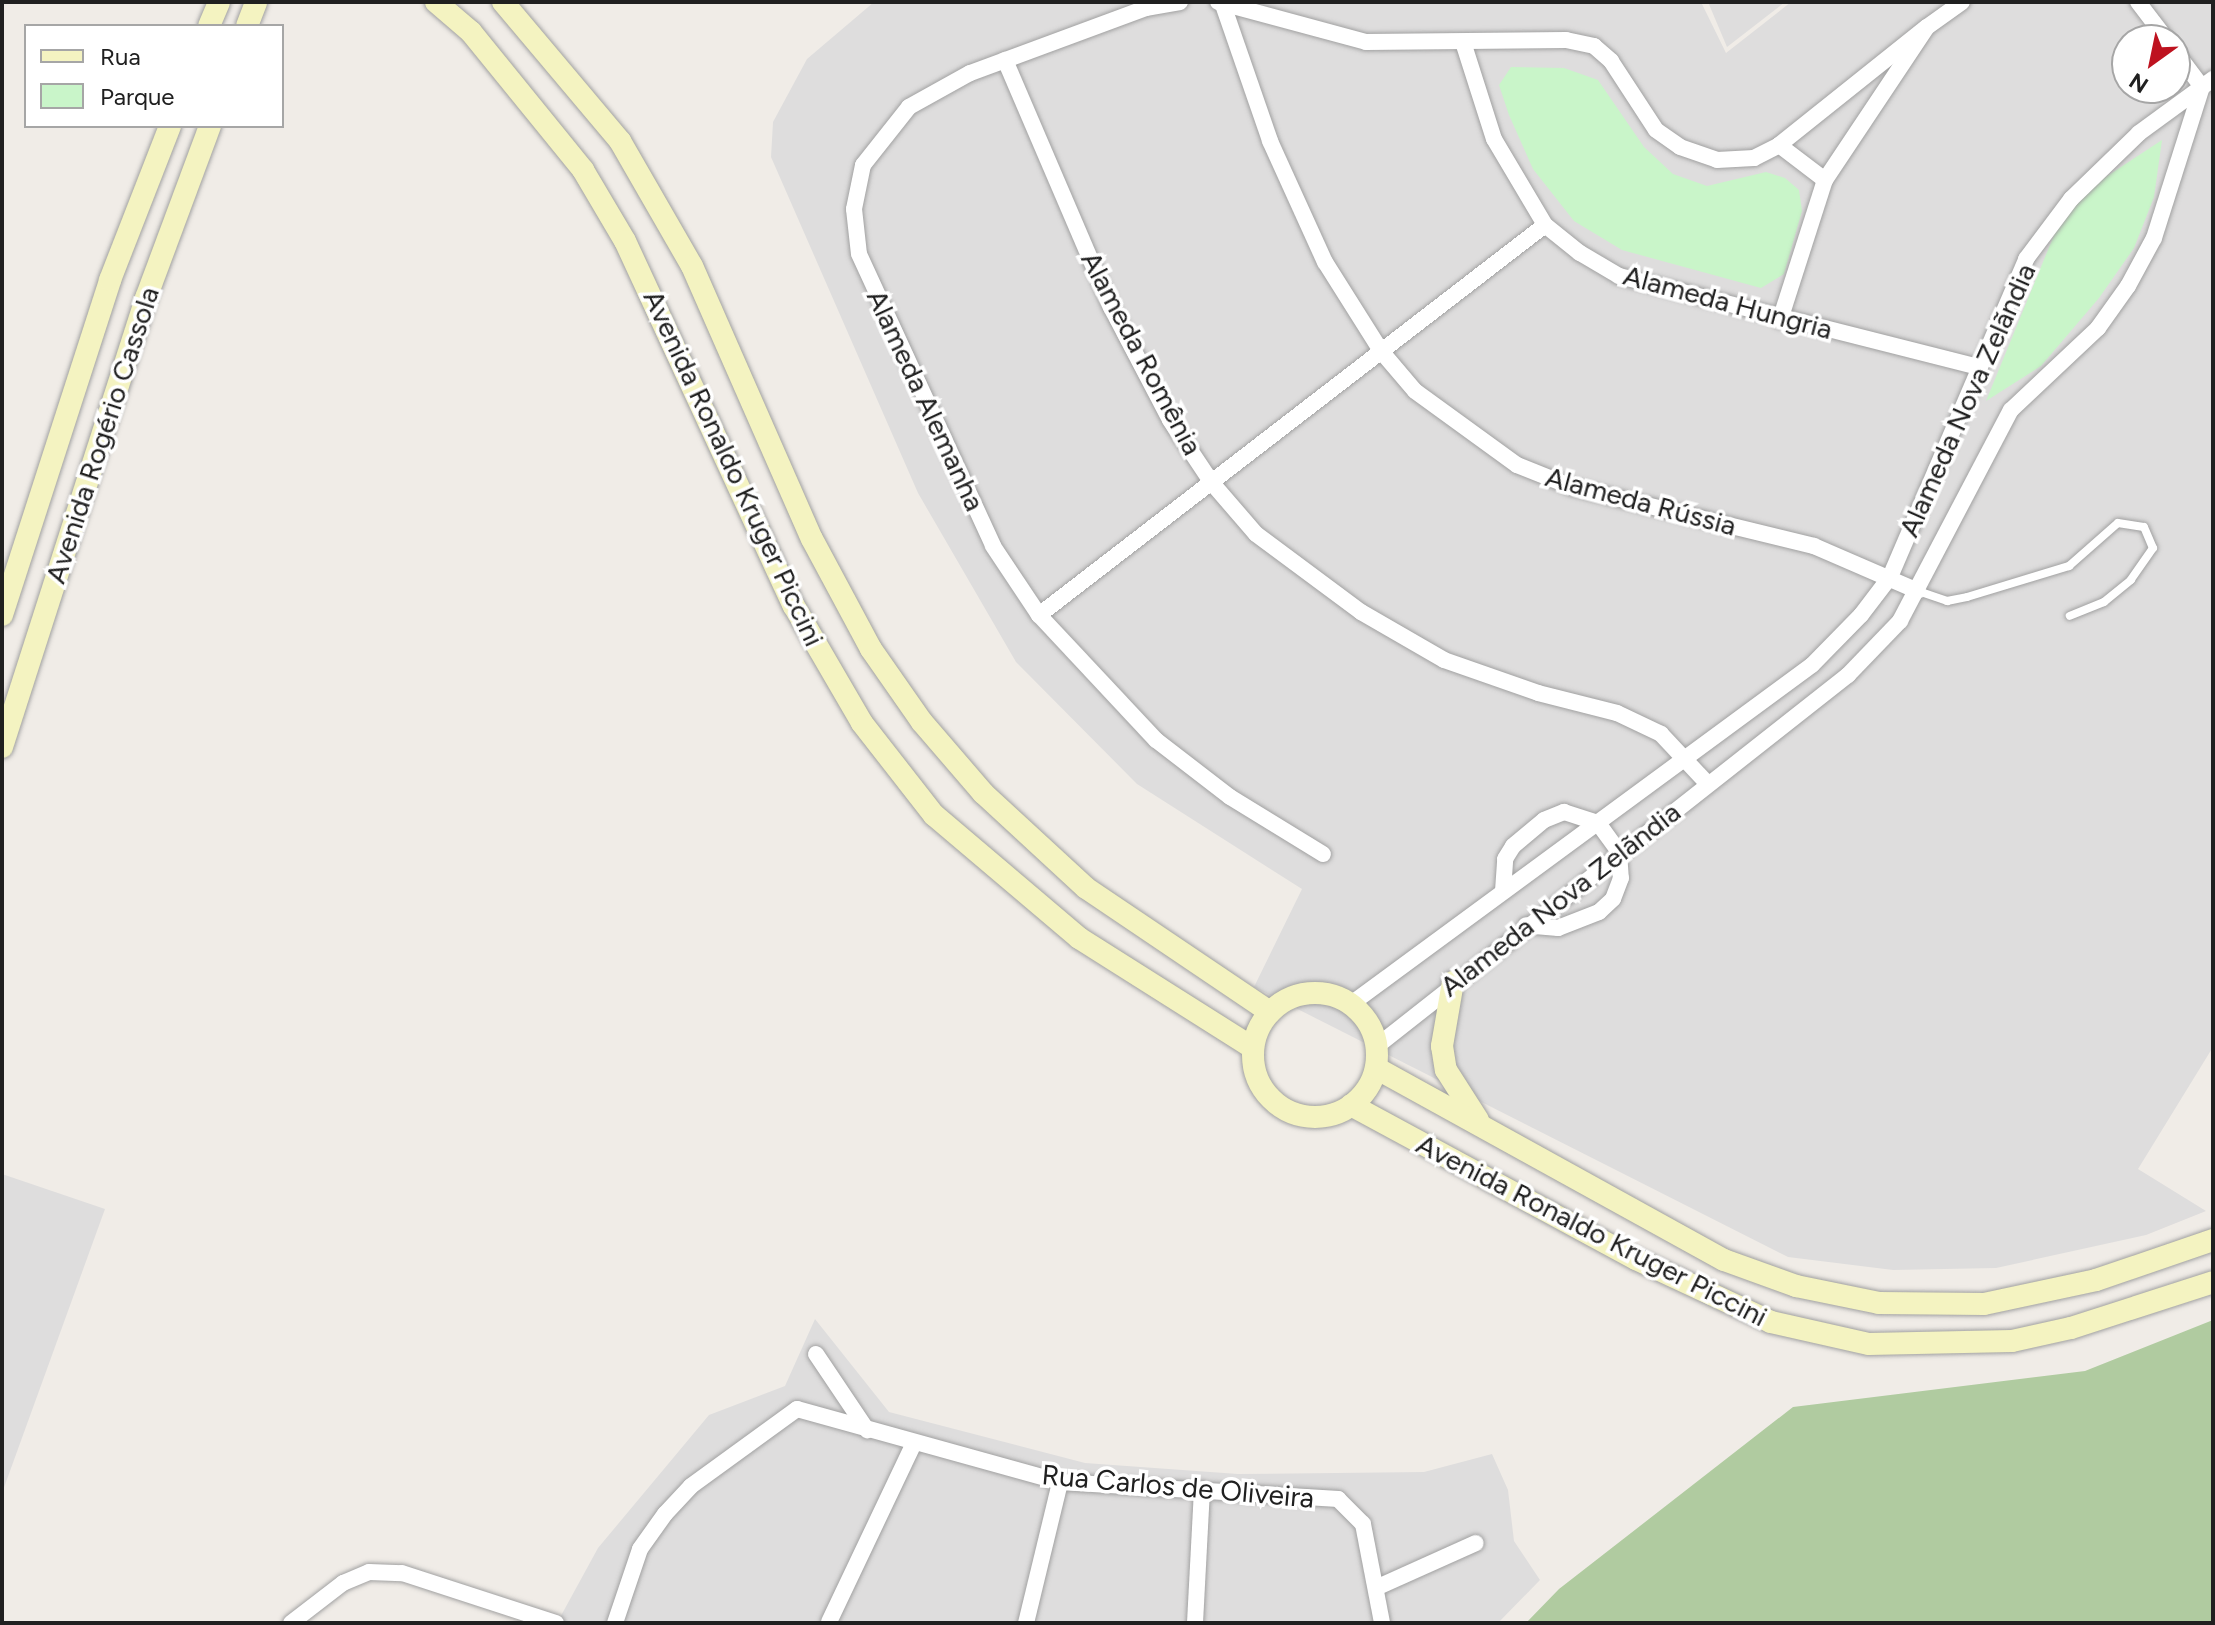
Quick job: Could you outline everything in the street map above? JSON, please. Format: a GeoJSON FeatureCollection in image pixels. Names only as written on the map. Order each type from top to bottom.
{"type":"FeatureCollection","features":[{"type":"Feature","properties":{"kind":"main road"},"geometry":{"type":"LineString","coordinates":[[210,24],[219,2]]}},
{"type":"Feature","properties":{"kind":"main road","name":"Avenida Ronaldo Kruger Piccini"},"geometry":{"type":"LineString","coordinates":[[436,2],[471,32],[583,170],[625,241],[794,606],[862,723],[934,815],[1079,938],[1253,1048]]}},
{"type":"Feature","properties":{"kind":"main road","name":"Avenida Ronaldo Kruger Piccini"},"geometry":{"type":"LineString","coordinates":[[503,2],[620,141],[684,252],[812,539],[871,649],[922,722],[983,793],[1086,888],[1270,1012]]}},
{"type":"Feature","properties":{"kind":"main road","name":"Avenida Rogério Cassola"},"geometry":{"type":"LineString","coordinates":[[2,615],[110,280],[169,128]]}},
{"type":"Feature","properties":{"kind":"main road","name":"Avenida Rogério Cassola"},"geometry":{"type":"LineString","coordinates":[[2,747],[146,298],[209,128]]}},
{"type":"Feature","properties":{"kind":"main road"},"geometry":{"type":"LineString","coordinates":[[1453,982],[1442,1046],[1446,1070],[1484,1127]]}},
{"type":"Feature","properties":{"kind":"main road"},"geometry":{"type":"LineString","coordinates":[[1309,993],[1351,1004],[1368,1023],[1376,1057],[1351,1105],[1313,1117],[1293,1113],[1262,1087],[1253,1048],[1270,1012],[1309,993]]}},
{"type":"Feature","properties":{"kind":"main road","name":"Avenida Ronaldo Kruger Piccini"},"geometry":{"type":"LineString","coordinates":[[1376,1057],[1484,1127],[1724,1260],[1796,1286],[1879,1303],[1972,1305],[2034,1295],[2213,1240]]}},
{"type":"Feature","properties":{"kind":"main road","name":"Avenida Ronaldo Kruger Piccini"},"geometry":{"type":"LineString","coordinates":[[1351,1105],[1636,1259],[1771,1322],[1869,1344],[2012,1341],[2071,1328],[2213,1282]]}},
{"type":"Feature","properties":{"kind":"street","name":"Alameda Alemanha"},"geometry":{"type":"LineString","coordinates":[[1180,2],[1146,8],[1005,60],[944,84],[909,107],[863,165],[854,209],[859,254],[993,546],[1039,615],[1084,669],[1156,740],[1230,797],[1323,854]]}},
{"type":"Feature","properties":{"kind":"street"},"geometry":{"type":"LineString","coordinates":[[1220,2],[1366,42],[1566,40],[1594,46],[1611,61],[1656,130],[1680,147],[1717,160],[1754,158],[1779,145],[1962,2]]}},
{"type":"Feature","properties":{"kind":"street","name":"Alameda Rússia"},"geometry":{"type":"LineString","coordinates":[[1220,2],[1282,168],[1325,262],[1381,351],[1415,391],[1517,465],[1572,487],[1814,546],[1918,591]]}},
{"type":"Feature","properties":{"kind":"street"},"geometry":{"type":"LineString","coordinates":[[2138,2],[2155,24]]}},
{"type":"Feature","properties":{"kind":"street"},"geometry":{"type":"LineString","coordinates":[[1780,320],[1825,180],[1927,27]]}},
{"type":"Feature","properties":{"kind":"street","name":"Alameda Hungria"},"geometry":{"type":"LineString","coordinates":[[1463,42],[1494,139],[1545,225],[1619,276],[1780,320],[1979,367]]}},
{"type":"Feature","properties":{"kind":"street","name":"Alameda Romênia"},"geometry":{"type":"LineString","coordinates":[[1005,60],[1111,307],[1170,420],[1212,483],[1256,534],[1361,612],[1444,660],[1538,693],[1617,713],[1661,734],[1688,757],[1707,783]]}},
{"type":"Feature","properties":{"kind":"street"},"geometry":{"type":"LineString","coordinates":[[2191,67],[2208,83]]}},
{"type":"Feature","properties":{"kind":"street","name":"Alameda Nova Zelãndia"},"geometry":{"type":"LineString","coordinates":[[1351,1004],[1812,665],[1861,615],[1890,577],[2026,259],[2071,199],[2139,133],[2208,83]]}},
{"type":"Feature","properties":{"kind":"street","name":"Alameda Nova Zelãndia"},"geometry":{"type":"LineString","coordinates":[[1376,1057],[1453,982],[1848,675],[1900,621],[1918,591],[1988,445],[2011,410],[2098,328],[2128,286],[2154,238],[2208,83]]}},
{"type":"Feature","properties":{"kind":"street"},"geometry":{"type":"LineString","coordinates":[[1779,145],[1825,180]]}},
{"type":"Feature","properties":{"kind":"street"},"geometry":{"type":"LineString","coordinates":[[1039,615],[1545,225]]}},
{"type":"Feature","properties":{"kind":"street"},"geometry":{"type":"LineString","coordinates":[[1503,891],[1505,859],[1513,846],[1544,820],[1564,812],[1598,823],[1619,852],[1621,878],[1613,899],[1599,912],[1558,928],[1526,925]]}},
{"type":"Feature","properties":{"kind":"street"},"geometry":{"type":"LineString","coordinates":[[816,1354],[867,1430]]}},
{"type":"Feature","properties":{"kind":"street","name":"Rua Carlos de Oliveira"},"geometry":{"type":"LineString","coordinates":[[615,1623],[640,1549],[691,1486],[797,1409],[913,1445],[1060,1482],[1338,1499],[1363,1524],[1378,1587],[1382,1623]]}},
{"type":"Feature","properties":{"kind":"street"},"geometry":{"type":"LineString","coordinates":[[829,1622],[913,1445]]}},
{"type":"Feature","properties":{"kind":"street"},"geometry":{"type":"LineString","coordinates":[[1026,1623],[1060,1482]]}},
{"type":"Feature","properties":{"kind":"street"},"geometry":{"type":"LineString","coordinates":[[1195,1623],[1202,1489]]}},
{"type":"Feature","properties":{"kind":"street"},"geometry":{"type":"LineString","coordinates":[[1378,1587],[1476,1543]]}},
{"type":"Feature","properties":{"kind":"street"},"geometry":{"type":"LineString","coordinates":[[291,1623],[343,1583],[369,1572],[402,1573],[556,1623]]}},
{"type":"Feature","properties":{"kind":"lane"},"geometry":{"type":"LineString","coordinates":[[1918,591],[1947,601],[1967,597],[2069,566],[2118,523],[2144,527],[2153,548],[2131,580],[2104,602],[2070,616]]}},
{"type":"Feature","properties":{"kind":"shaded area"},"geometry":{"type":"Polygon","coordinates":[[[874,2],[1701,2],[1726,53],[1791,2],[2213,2],[2213,1047],[2138,1169],[2206,1211],[2146,1235],[1996,1268],[1893,1270],[1788,1257],[1254,987],[1302,889],[1137,784],[1016,662],[918,493],[771,157],[773,122],[807,59],[874,2]]]}},
{"type":"Feature","properties":{"kind":"shaded area"},"geometry":{"type":"Polygon","coordinates":[[[1708,2],[1785,2],[1727,47],[1708,2]]]}},
{"type":"Feature","properties":{"kind":"shaded area"},"geometry":{"type":"Polygon","coordinates":[[[2,1174],[105,1209],[2,1493],[2,1174]]]}},
{"type":"Feature","properties":{"kind":"shaded area"},"geometry":{"type":"Polygon","coordinates":[[[815,1319],[889,1412],[1085,1463],[1238,1474],[1424,1472],[1492,1454],[1508,1490],[1514,1541],[1540,1580],[1498,1623],[557,1623],[598,1548],[709,1415],[785,1386],[815,1319]]]}},
{"type":"Feature","properties":{"kind":"green space"},"geometry":{"type":"Polygon","coordinates":[[[1511,67],[1564,68],[1598,80],[1644,147],[1673,174],[1707,186],[1766,172],[1785,178],[1799,190],[1802,211],[1784,274],[1761,288],[1622,250],[1574,221],[1533,169],[1509,115],[1499,85],[1511,67]]]}},
{"type":"Feature","properties":{"kind":"green space"},"geometry":{"type":"Polygon","coordinates":[[[2162,140],[2154,197],[2134,248],[2099,298],[2041,366],[1986,401],[2059,223],[2095,184],[2162,140]]]}},
{"type":"Feature","properties":{"kind":"green space"},"geometry":{"type":"Polygon","coordinates":[[[2213,1320],[2213,1623],[1526,1623],[1559,1589],[1793,1407],[2085,1371],[2213,1320]]]}}]}
